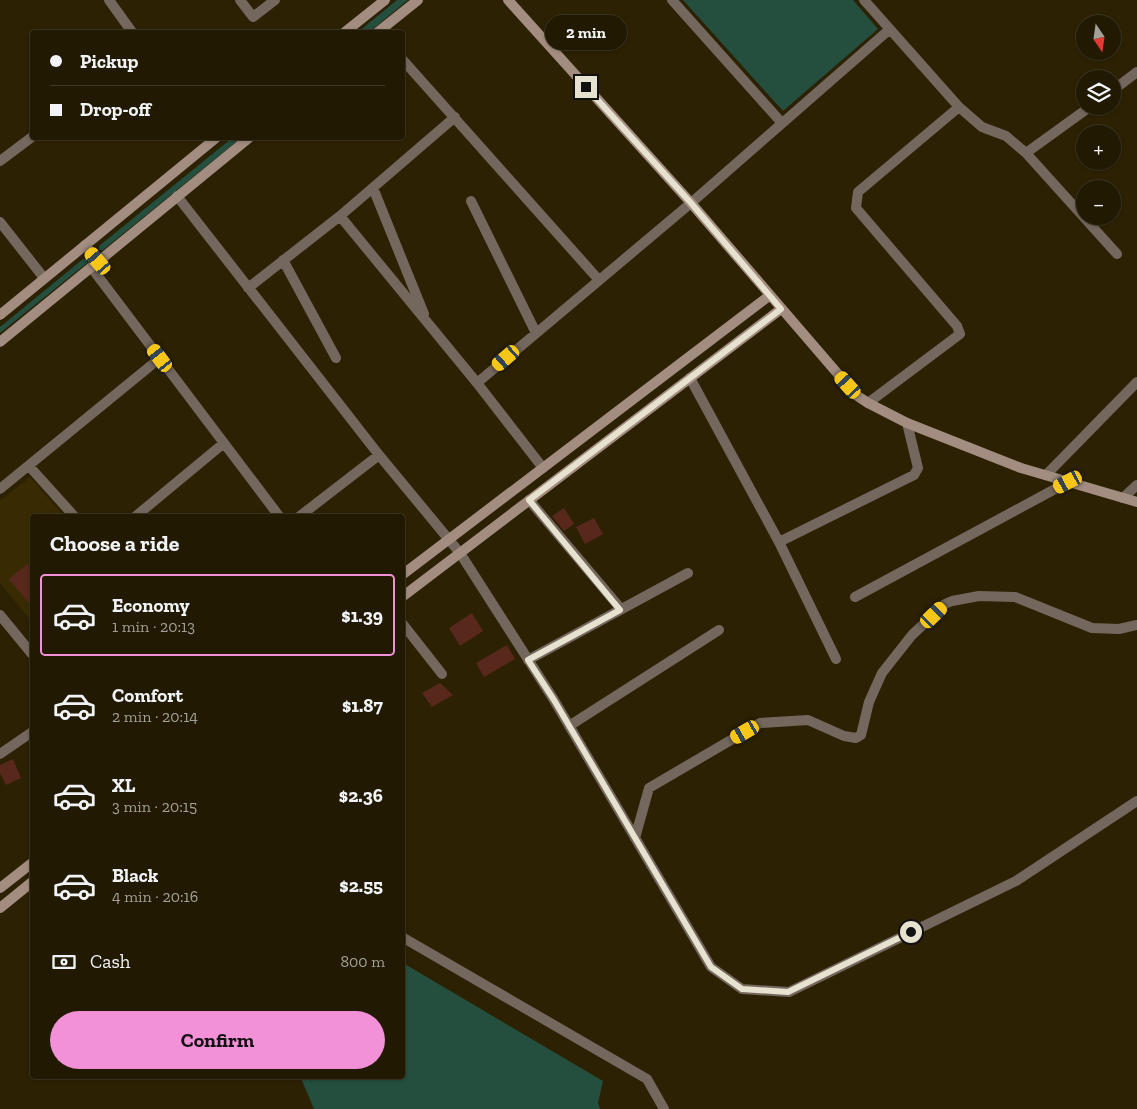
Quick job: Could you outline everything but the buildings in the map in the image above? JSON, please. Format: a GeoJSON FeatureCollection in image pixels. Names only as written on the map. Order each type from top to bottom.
{"type":"FeatureCollection","features":[{"type":"Feature","properties":{"kind":"street"},"geometry":{"type":"LineString","coordinates":[[109,0],[131,30]]}},
{"type":"Feature","properties":{"kind":"street"},"geometry":{"type":"LineString","coordinates":[[240,0],[253,17],[275,0]]}},
{"type":"Feature","properties":{"kind":"street"},"geometry":{"type":"LineString","coordinates":[[347,30],[384,0]]}},
{"type":"Feature","properties":{"kind":"street"},"geometry":{"type":"LineString","coordinates":[[380,30],[418,0]]}},
{"type":"Feature","properties":{"kind":"street"},"geometry":{"type":"LineString","coordinates":[[508,0],[691,203],[856,395],[907,423],[1020,468],[1137,502]]}},
{"type":"Feature","properties":{"kind":"street"},"geometry":{"type":"LineString","coordinates":[[672,0],[781,122]]}},
{"type":"Feature","properties":{"kind":"street"},"geometry":{"type":"LineString","coordinates":[[864,0],[959,107],[982,127],[1006,136],[1026,153],[1117,254]]}},
{"type":"Feature","properties":{"kind":"street"},"geometry":{"type":"LineString","coordinates":[[477,383],[598,279],[691,203],[781,122],[890,29]]}},
{"type":"Feature","properties":{"kind":"street"},"geometry":{"type":"LineString","coordinates":[[405,62],[598,279]]}},
{"type":"Feature","properties":{"kind":"street"},"geometry":{"type":"LineString","coordinates":[[1121,84],[1137,72]]}},
{"type":"Feature","properties":{"kind":"street"},"geometry":{"type":"LineString","coordinates":[[868,403],[960,334],[957,326],[856,208],[856,198],[858,192],[959,107]]}},
{"type":"Feature","properties":{"kind":"street"},"geometry":{"type":"LineString","coordinates":[[1026,153],[1079,115]]}},
{"type":"Feature","properties":{"kind":"street"},"geometry":{"type":"LineString","coordinates":[[248,288],[340,216],[454,118]]}},
{"type":"Feature","properties":{"kind":"street"},"geometry":{"type":"LineString","coordinates":[[0,161],[30,138]]}},
{"type":"Feature","properties":{"kind":"street"},"geometry":{"type":"LineString","coordinates":[[0,315],[211,140]]}},
{"type":"Feature","properties":{"kind":"street"},"geometry":{"type":"LineString","coordinates":[[0,342],[247,140]]}},
{"type":"Feature","properties":{"kind":"street"},"geometry":{"type":"LineString","coordinates":[[373,188],[428,324]]}},
{"type":"Feature","properties":{"kind":"street"},"geometry":{"type":"LineString","coordinates":[[177,196],[379,455],[460,553],[570,726],[711,967],[742,989],[788,992],[1016,881],[1137,801]]}},
{"type":"Feature","properties":{"kind":"street"},"geometry":{"type":"LineString","coordinates":[[472,201],[536,333]]}},
{"type":"Feature","properties":{"kind":"street"},"geometry":{"type":"LineString","coordinates":[[340,216],[477,383],[543,468]]}},
{"type":"Feature","properties":{"kind":"street"},"geometry":{"type":"LineString","coordinates":[[0,222],[44,278]]}},
{"type":"Feature","properties":{"kind":"street"},"geometry":{"type":"LineString","coordinates":[[85,245],[95,264],[160,358],[277,514]]}},
{"type":"Feature","properties":{"kind":"street"},"geometry":{"type":"LineString","coordinates":[[284,260],[336,358]]}},
{"type":"Feature","properties":{"kind":"street"},"geometry":{"type":"LineString","coordinates":[[405,573],[769,296]]}},
{"type":"Feature","properties":{"kind":"street"},"geometry":{"type":"LineString","coordinates":[[405,595],[781,309]]}},
{"type":"Feature","properties":{"kind":"street"},"geometry":{"type":"LineString","coordinates":[[0,489],[160,358]]}},
{"type":"Feature","properties":{"kind":"street"},"geometry":{"type":"LineString","coordinates":[[690,378],[780,542],[836,659]]}},
{"type":"Feature","properties":{"kind":"street"},"geometry":{"type":"LineString","coordinates":[[1046,475],[1137,382]]}},
{"type":"Feature","properties":{"kind":"street"},"geometry":{"type":"LineString","coordinates":[[780,542],[914,475],[918,468],[907,423]]}},
{"type":"Feature","properties":{"kind":"street"},"geometry":{"type":"LineString","coordinates":[[138,514],[224,443]]}},
{"type":"Feature","properties":{"kind":"street"},"geometry":{"type":"LineString","coordinates":[[303,514],[379,455]]}},
{"type":"Feature","properties":{"kind":"street"},"geometry":{"type":"LineString","coordinates":[[29,466],[72,514]]}},
{"type":"Feature","properties":{"kind":"street"},"geometry":{"type":"LineString","coordinates":[[855,597],[1068,482]]}},
{"type":"Feature","properties":{"kind":"street"},"geometry":{"type":"LineString","coordinates":[[1123,498],[1137,485]]}},
{"type":"Feature","properties":{"kind":"street"},"geometry":{"type":"LineString","coordinates":[[529,500],[620,610]]}},
{"type":"Feature","properties":{"kind":"street"},"geometry":{"type":"LineString","coordinates":[[528,660],[688,573]]}},
{"type":"Feature","properties":{"kind":"street"},"geometry":{"type":"LineString","coordinates":[[635,838],[649,788],[760,724],[808,720],[844,736],[856,738],[860,734],[868,702],[882,673],[912,635],[945,604],[952,601],[979,596],[1015,597],[1092,628],[1119,629],[1137,625]]}},
{"type":"Feature","properties":{"kind":"street"},"geometry":{"type":"LineString","coordinates":[[0,615],[30,652]]}},
{"type":"Feature","properties":{"kind":"street"},"geometry":{"type":"LineString","coordinates":[[405,627],[442,674]]}},
{"type":"Feature","properties":{"kind":"street"},"geometry":{"type":"LineString","coordinates":[[570,726],[719,630]]}},
{"type":"Feature","properties":{"kind":"street"},"geometry":{"type":"LineString","coordinates":[[0,754],[30,733]]}},
{"type":"Feature","properties":{"kind":"street"},"geometry":{"type":"LineString","coordinates":[[0,888],[30,865]]}},
{"type":"Feature","properties":{"kind":"street"},"geometry":{"type":"LineString","coordinates":[[0,908],[30,884]]}},
{"type":"Feature","properties":{"kind":"street"},"geometry":{"type":"LineString","coordinates":[[405,939],[647,1079],[664,1109]]}},
{"type":"Feature","properties":{"kind":"shaded area"},"geometry":{"type":"Polygon","coordinates":[[[30,477],[62,514],[30,514],[30,620],[0,583],[0,501],[30,477]]]}},
{"type":"Feature","properties":{"kind":"green space"},"geometry":{"type":"Polygon","coordinates":[[[397,0],[408,0],[371,30],[360,30],[397,0]]]}},
{"type":"Feature","properties":{"kind":"green space"},"geometry":{"type":"Polygon","coordinates":[[[683,0],[853,0],[878,29],[783,111],[683,0]]]}},
{"type":"Feature","properties":{"kind":"green space"},"geometry":{"type":"Polygon","coordinates":[[[230,140],[239,140],[103,250],[99,250],[99,246],[230,140]]]}},
{"type":"Feature","properties":{"kind":"green space"},"geometry":{"type":"Polygon","coordinates":[[[83,259],[87,259],[87,263],[0,333],[0,327],[83,259]]]}},
{"type":"Feature","properties":{"kind":"green space"},"geometry":{"type":"Polygon","coordinates":[[[405,964],[603,1081],[598,1103],[600,1109],[314,1109],[301,1079],[405,1079],[405,964]]]}},
{"type":"Feature","properties":{"kind":"route"},"geometry":{"type":"LineString","coordinates":[[586,87],[691,203],[781,309],[529,500],[620,610],[528,660],[554,700],[711,967],[742,989],[788,992],[911,932]]}}]}
